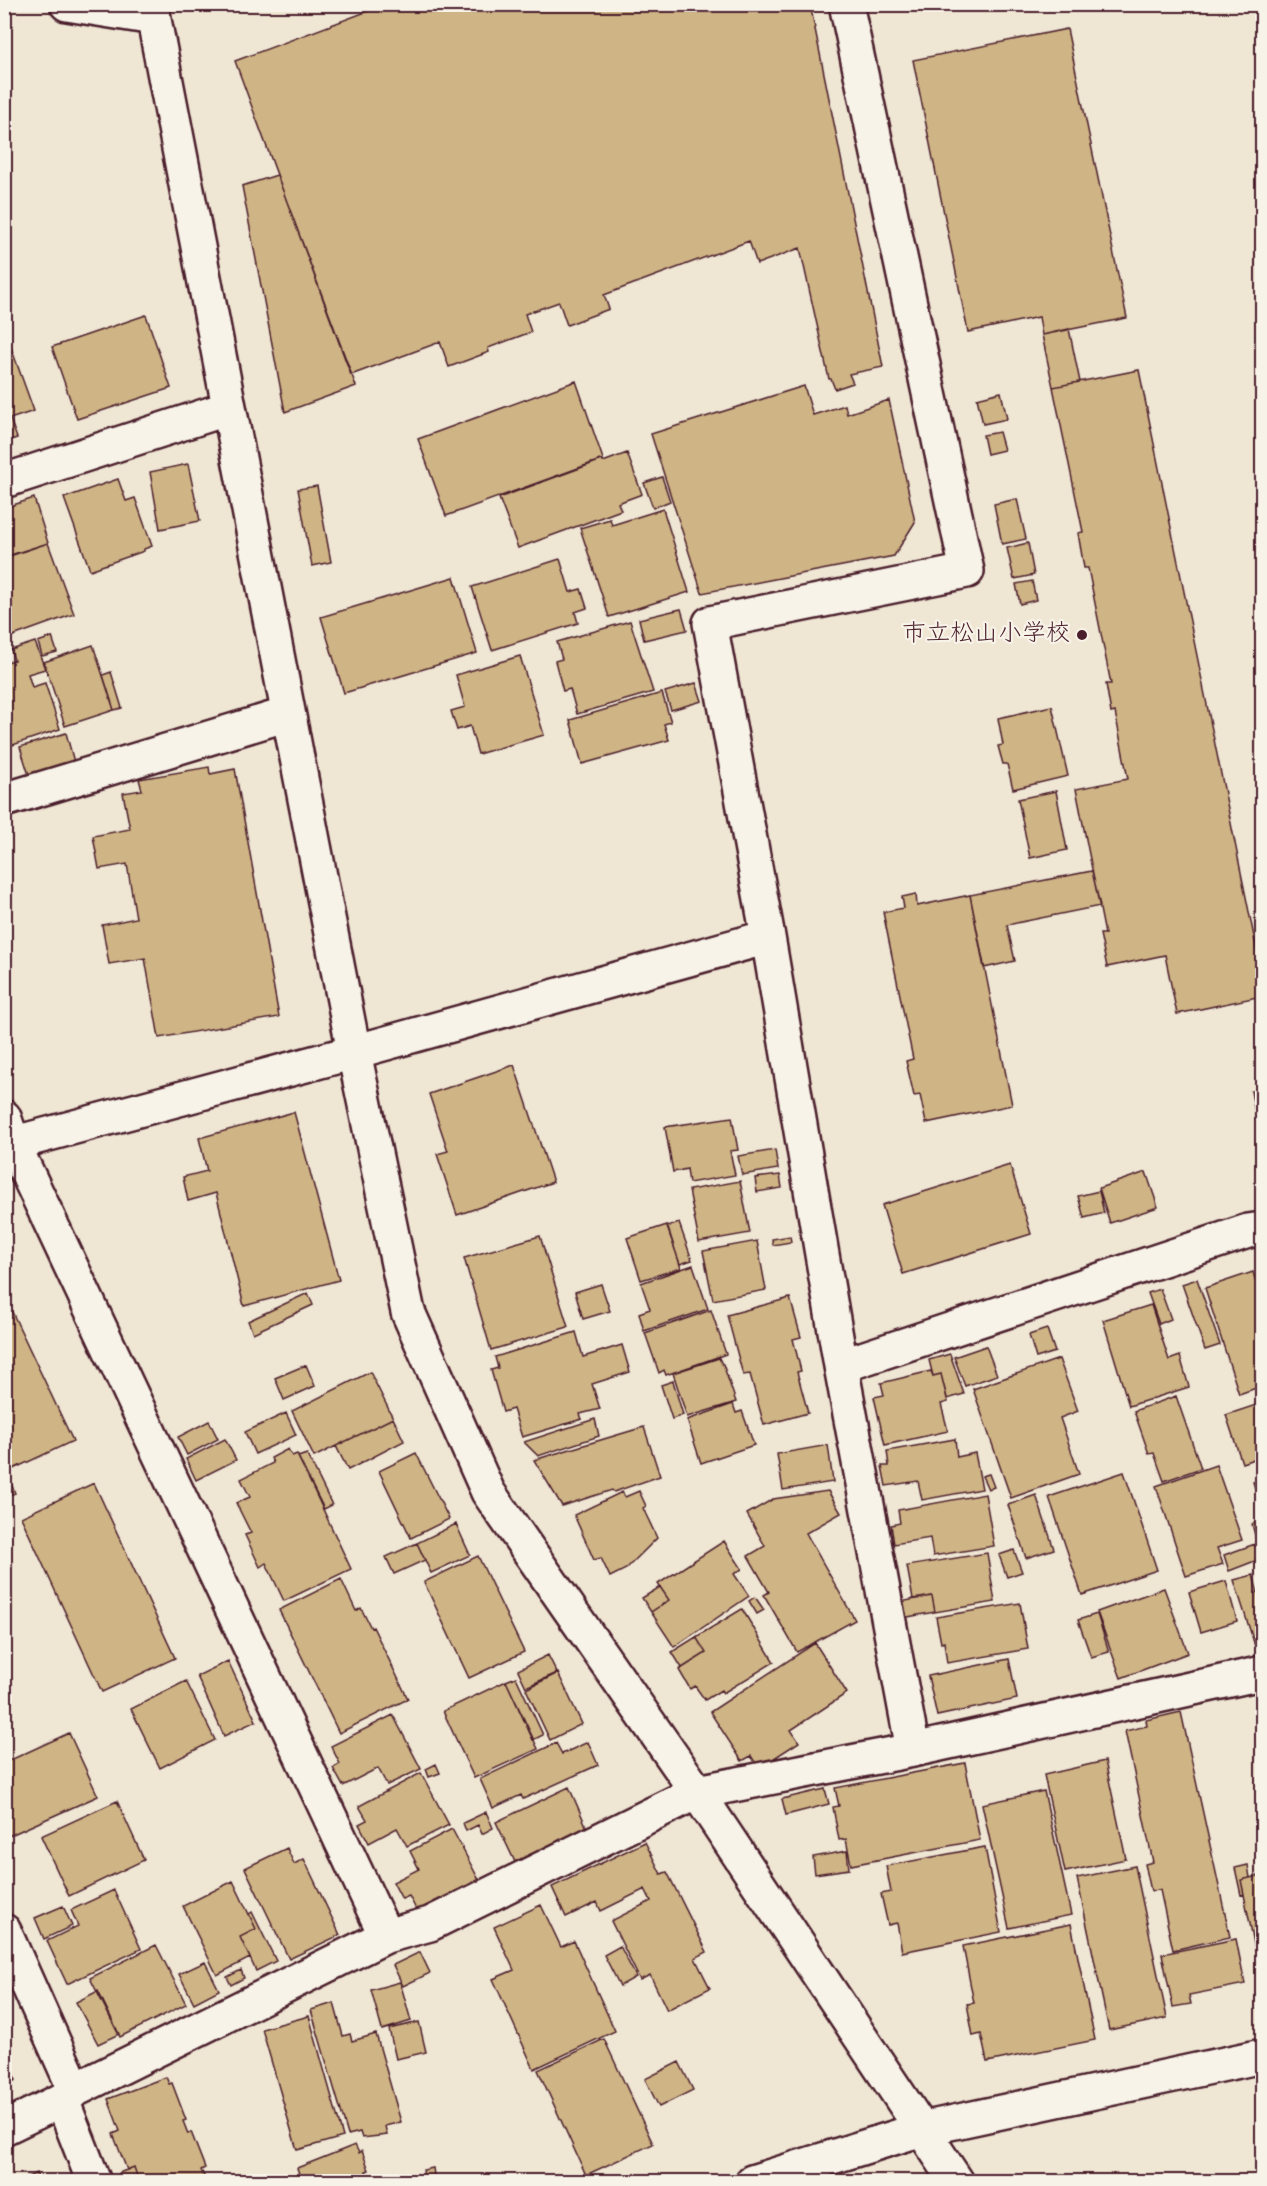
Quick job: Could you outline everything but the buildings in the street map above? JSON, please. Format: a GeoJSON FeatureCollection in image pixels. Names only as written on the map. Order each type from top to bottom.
{"type":"FeatureCollection","features":[{"type":"Feature","properties":{"kind":"street"},"geometry":{"type":"LineString","coordinates":[[67,4],[153,11],[354,1052],[408,1312],[488,1492],[697,1792],[957,2181]]}},
{"type":"Feature","properties":{"kind":"street"},"geometry":{"type":"LineString","coordinates":[[846,4],[967,571],[710,623],[768,938],[841,1366],[914,1750]]}},
{"type":"Feature","properties":{"kind":"street"},"geometry":{"type":"LineString","coordinates":[[4,481],[229,408]]}},
{"type":"Feature","properties":{"kind":"street"},"geometry":{"type":"LineString","coordinates":[[4,800],[288,714]]}},
{"type":"Feature","properties":{"kind":"street"},"geometry":{"type":"LineString","coordinates":[[386,1936],[7,1135],[354,1052],[768,938]]}},
{"type":"Feature","properties":{"kind":"street"},"geometry":{"type":"LineString","coordinates":[[841,1366],[1248,1231],[1263,1229]]}},
{"type":"Feature","properties":{"kind":"street"},"geometry":{"type":"LineString","coordinates":[[4,2128],[386,1936],[430,1924],[697,1792],[914,1750],[1263,1673]]}},
{"type":"Feature","properties":{"kind":"street"},"geometry":{"type":"LineString","coordinates":[[4,1931],[69,2095],[94,2181]]}},
{"type":"Feature","properties":{"kind":"street"},"geometry":{"type":"LineString","coordinates":[[752,2181],[922,2129],[1263,2056]]}},
{"type":"Feature","properties":{"kind":"place","name":"市立松山小学校"},"geometry":{"type":"Point","coordinates":[1082,635]}}]}
